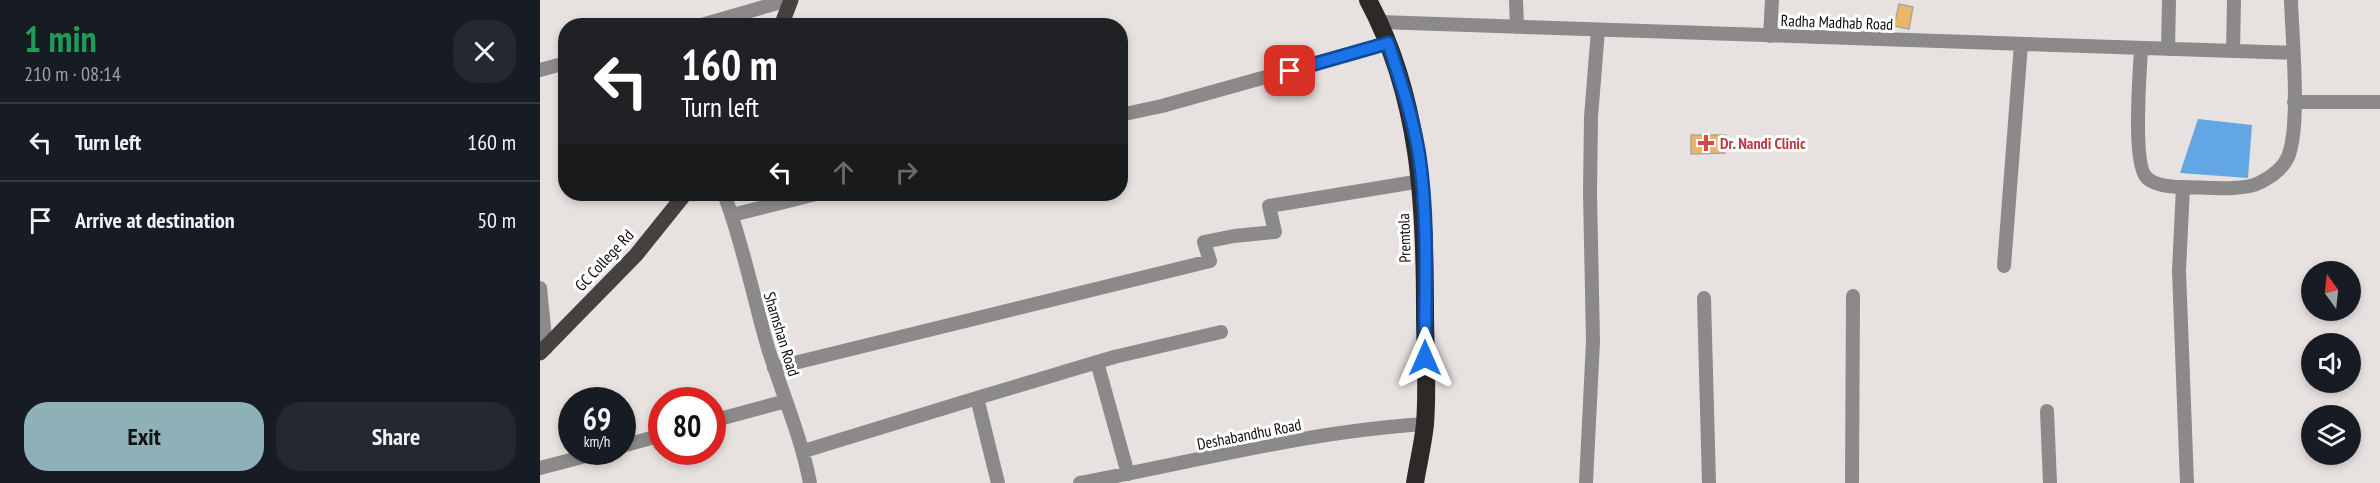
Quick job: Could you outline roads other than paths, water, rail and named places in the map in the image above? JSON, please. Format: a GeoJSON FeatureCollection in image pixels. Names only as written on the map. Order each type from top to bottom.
{"type":"FeatureCollection","features":[{"type":"Feature","properties":{"kind":"highway","name":"Premtola"},"geometry":{"type":"LineString","coordinates":[[1368,0],[1380,22],[1398,72],[1418,153],[1421,181],[1425,280],[1425,424],[1415,483]]}},
{"type":"Feature","properties":{"kind":"main road"},"geometry":{"type":"LineString","coordinates":[[784,18],[790,0]]}},
{"type":"Feature","properties":{"kind":"main road","name":"GC College Rd"},"geometry":{"type":"LineString","coordinates":[[543,351],[636,255],[679,201]]}},
{"type":"Feature","properties":{"kind":"street"},"geometry":{"type":"LineString","coordinates":[[726,18],[790,0]]}},
{"type":"Feature","properties":{"kind":"street"},"geometry":{"type":"LineString","coordinates":[[1516,0],[1517,27]]}},
{"type":"Feature","properties":{"kind":"street"},"geometry":{"type":"LineString","coordinates":[[1770,36],[1772,0]]}},
{"type":"Feature","properties":{"kind":"street"},"geometry":{"type":"LineString","coordinates":[[2168,49],[2169,0]]}},
{"type":"Feature","properties":{"kind":"street"},"geometry":{"type":"LineString","coordinates":[[2233,51],[2234,0]]}},
{"type":"Feature","properties":{"kind":"street"},"geometry":{"type":"LineString","coordinates":[[2141,48],[2139,163],[2141,171],[2147,178],[2155,183],[2183,188],[2244,187],[2260,183],[2278,171],[2287,160],[2292,146],[2294,102],[2291,0]]}},
{"type":"Feature","properties":{"kind":"street","name":"Radha Madhab Road"},"geometry":{"type":"LineString","coordinates":[[1380,22],[2292,53]]}},
{"type":"Feature","properties":{"kind":"street"},"geometry":{"type":"LineString","coordinates":[[1586,483],[1593,341],[1591,127],[1598,30]]}},
{"type":"Feature","properties":{"kind":"street"},"geometry":{"type":"LineString","coordinates":[[1128,113],[1162,106],[1388,43]]}},
{"type":"Feature","properties":{"kind":"street"},"geometry":{"type":"LineString","coordinates":[[2004,266],[2021,44]]}},
{"type":"Feature","properties":{"kind":"street"},"geometry":{"type":"LineString","coordinates":[[540,70],[558,65]]}},
{"type":"Feature","properties":{"kind":"street"},"geometry":{"type":"LineString","coordinates":[[2294,102],[2380,102]]}},
{"type":"Feature","properties":{"kind":"street"},"geometry":{"type":"LineString","coordinates":[[774,368],[1210,261],[1204,242],[1233,236],[1275,232],[1269,206],[1421,181]]}},
{"type":"Feature","properties":{"kind":"street"},"geometry":{"type":"LineString","coordinates":[[2183,188],[2179,272],[2187,483]]}},
{"type":"Feature","properties":{"kind":"street","name":"Shamshan Road"},"geometry":{"type":"LineString","coordinates":[[727,201],[774,368],[804,451],[810,483]]}},
{"type":"Feature","properties":{"kind":"street"},"geometry":{"type":"LineString","coordinates":[[732,216],[789,201]]}},
{"type":"Feature","properties":{"kind":"street"},"geometry":{"type":"LineString","coordinates":[[540,288],[543,351]]}},
{"type":"Feature","properties":{"kind":"street"},"geometry":{"type":"LineString","coordinates":[[1852,483],[1853,296]]}},
{"type":"Feature","properties":{"kind":"street"},"geometry":{"type":"LineString","coordinates":[[1704,298],[1709,483]]}},
{"type":"Feature","properties":{"kind":"street"},"geometry":{"type":"LineString","coordinates":[[804,451],[1097,362],[1221,332]]}},
{"type":"Feature","properties":{"kind":"street"},"geometry":{"type":"LineString","coordinates":[[1097,362],[1128,474]]}},
{"type":"Feature","properties":{"kind":"street"},"geometry":{"type":"LineString","coordinates":[[977,398],[998,483]]}},
{"type":"Feature","properties":{"kind":"street"},"geometry":{"type":"LineString","coordinates":[[726,417],[786,401]]}},
{"type":"Feature","properties":{"kind":"street"},"geometry":{"type":"LineString","coordinates":[[2047,411],[2050,483]]}},
{"type":"Feature","properties":{"kind":"street","name":"Deshabandhu Road"},"geometry":{"type":"LineString","coordinates":[[1080,483],[1365,429],[1425,424]]}},
{"type":"Feature","properties":{"kind":"street"},"geometry":{"type":"LineString","coordinates":[[540,468],[558,463]]}},
{"type":"Feature","properties":{"kind":"water"},"geometry":{"type":"Polygon","coordinates":[[[2198,119],[2252,125],[2248,178],[2180,173],[2198,119]]]}},
{"type":"Feature","properties":{"kind":"place","name":"Dr. Nandi Clinic"},"geometry":{"type":"Point","coordinates":[1706,143]}}]}
